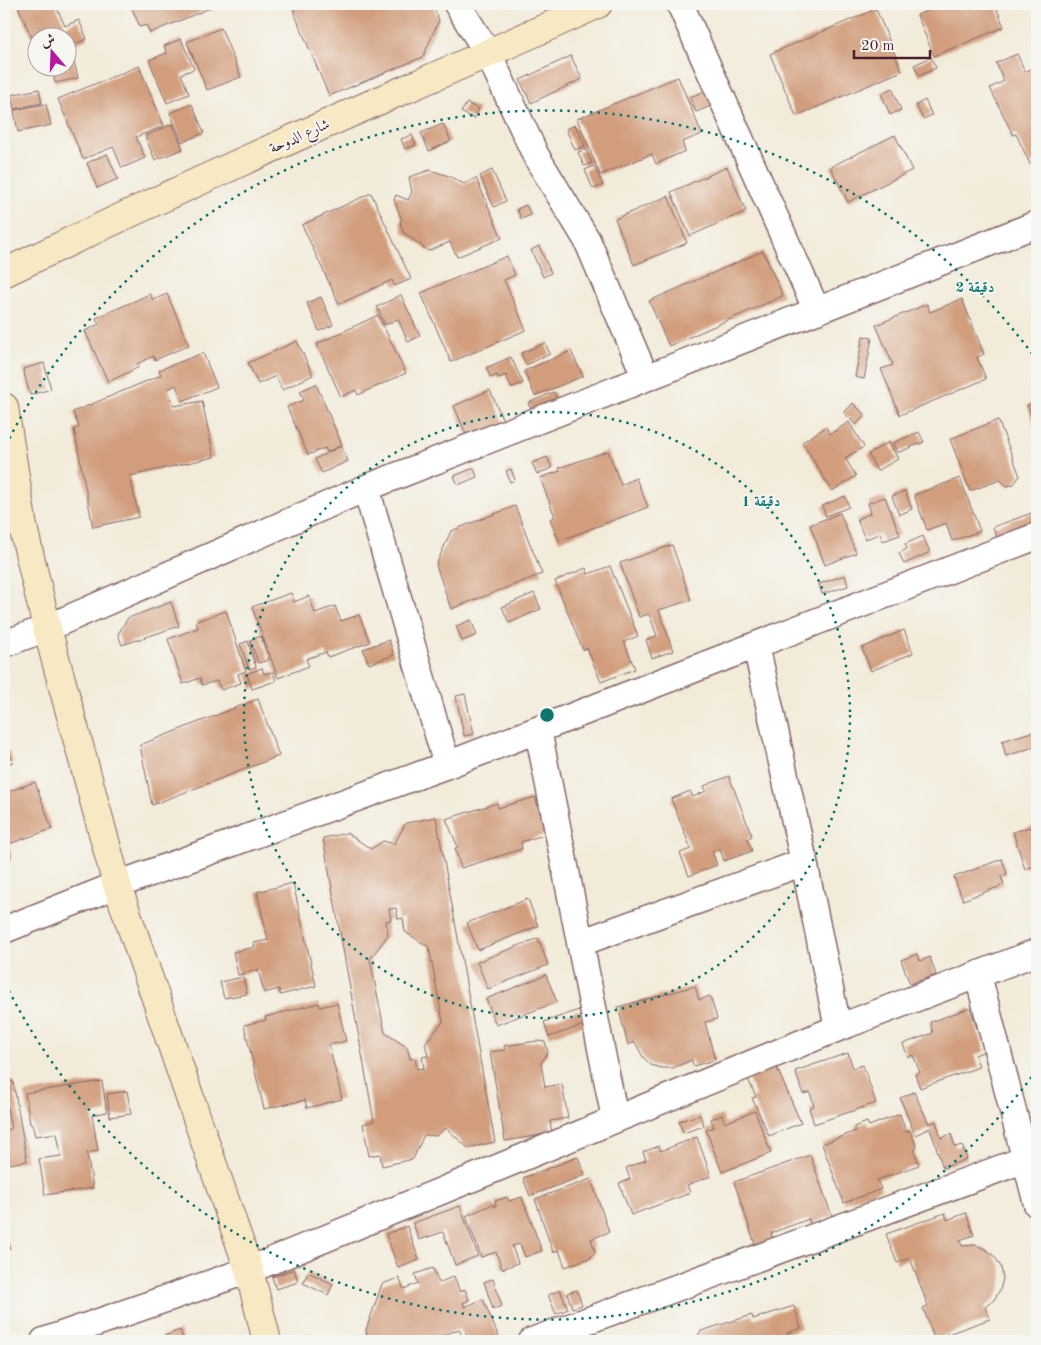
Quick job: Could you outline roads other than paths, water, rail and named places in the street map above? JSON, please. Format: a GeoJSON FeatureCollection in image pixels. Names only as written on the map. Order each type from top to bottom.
{"type":"FeatureCollection","features":[{"type":"Feature","properties":{"kind":"street"},"geometry":{"type":"LineString","coordinates":[[457,4],[489,55],[536,156],[587,240],[645,376]]}},
{"type":"Feature","properties":{"kind":"street","name":"شارع الدوحة"},"geometry":{"type":"LineString","coordinates":[[4,273],[369,105],[489,55],[598,4]]}},
{"type":"Feature","properties":{"kind":"street"},"geometry":{"type":"LineString","coordinates":[[680,4],[817,311]]}},
{"type":"Feature","properties":{"kind":"street"},"geometry":{"type":"LineString","coordinates":[[4,644],[47,628],[366,488],[645,376],[817,311],[1037,224]]}},
{"type":"Feature","properties":{"kind":"street"},"geometry":{"type":"LineString","coordinates":[[4,407],[23,527],[47,628],[117,885],[249,1270],[267,1341]]}},
{"type":"Feature","properties":{"kind":"street"},"geometry":{"type":"LineString","coordinates":[[366,488],[447,765]]}},
{"type":"Feature","properties":{"kind":"street"},"geometry":{"type":"LineString","coordinates":[[4,930],[117,885],[447,765],[1037,536]]}},
{"type":"Feature","properties":{"kind":"street"},"geometry":{"type":"LineString","coordinates":[[756,645],[804,862],[838,1028]]}},
{"type":"Feature","properties":{"kind":"street"},"geometry":{"type":"LineString","coordinates":[[538,730],[615,1119]]}},
{"type":"Feature","properties":{"kind":"street"},"geometry":{"type":"LineString","coordinates":[[580,942],[804,862]]}},
{"type":"Feature","properties":{"kind":"street"},"geometry":{"type":"LineString","coordinates":[[44,1341],[249,1270],[838,1028],[1037,952]]}},
{"type":"Feature","properties":{"kind":"street"},"geometry":{"type":"LineString","coordinates":[[978,975],[1037,1204]]}},
{"type":"Feature","properties":{"kind":"street"},"geometry":{"type":"LineString","coordinates":[[532,1341],[1026,1159]]}}]}
